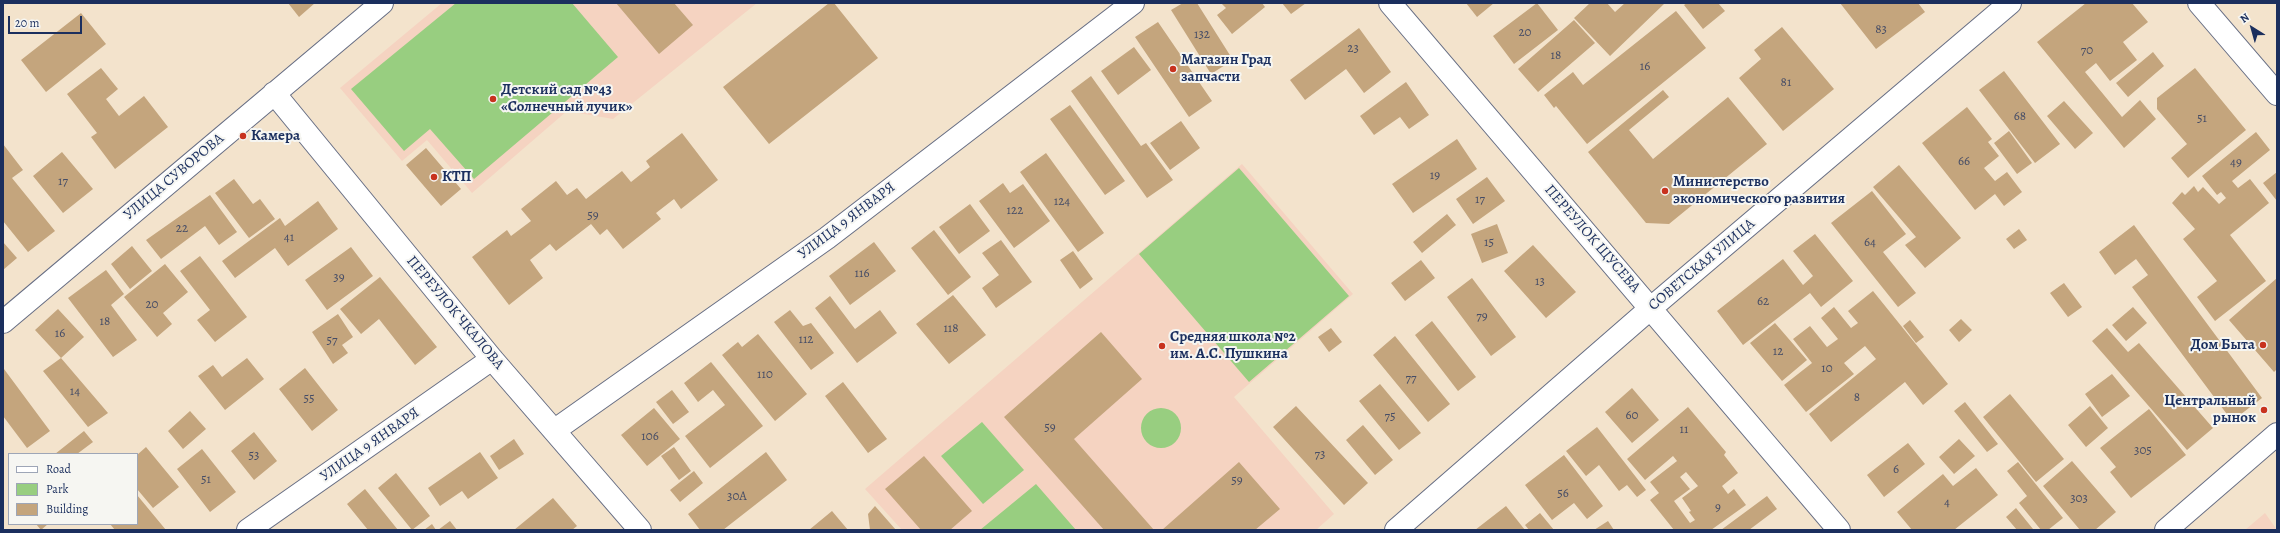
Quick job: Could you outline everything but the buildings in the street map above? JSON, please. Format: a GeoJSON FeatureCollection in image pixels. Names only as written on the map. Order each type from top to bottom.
{"type":"FeatureCollection","features":[{"type":"Feature","properties":{"kind":"main road","name":"УЛИЦА СУВОРОВА"},"geometry":{"type":"LineString","coordinates":[[3,322],[382,3]]}},
{"type":"Feature","properties":{"kind":"main road","name":"УЛИЦА 9 ЯНВАРЯ"},"geometry":{"type":"LineString","coordinates":[[555,430],[827,238],[1133,3]]}},
{"type":"Feature","properties":{"kind":"main road","name":"ПЕРЕУЛОК ЩУСЕВА"},"geometry":{"type":"LineString","coordinates":[[1390,3],[1839,530]]}},
{"type":"Feature","properties":{"kind":"main road","name":"СОВЕТСКАЯ УЛИЦА"},"geometry":{"type":"LineString","coordinates":[[1396,530],[1651,308],[2010,3]]}},
{"type":"Feature","properties":{"kind":"main road"},"geometry":{"type":"LineString","coordinates":[[2199,3],[2277,94]]}},
{"type":"Feature","properties":{"kind":"main road","name":"ПЕРЕУЛОК ЧКАЛОВА"},"geometry":{"type":"LineString","coordinates":[[274,93],[492,359],[640,530]]}},
{"type":"Feature","properties":{"kind":"main road","name":"УЛИЦА 9 ЯНВАРЯ"},"geometry":{"type":"LineString","coordinates":[[248,530],[492,359]]}},
{"type":"Feature","properties":{"kind":"main road"},"geometry":{"type":"LineString","coordinates":[[2166,530],[2277,434]]}},
{"type":"Feature","properties":{"kind":"shaded area","name":"Детский сад №43 «Солнечный лучик»"},"geometry":{"type":"Polygon","coordinates":[[[442,3],[757,3],[613,119],[567,111],[472,193],[427,140],[402,161],[340,88],[442,3]]]}},
{"type":"Feature","properties":{"kind":"shaded area","name":"Средняя школа №2 им. А.С. Пушкина"},"geometry":{"type":"Polygon","coordinates":[[[1242,164],[1353,294],[1234,397],[1334,514],[1316,530],[902,530],[865,489],[1242,164]]]}},
{"type":"Feature","properties":{"kind":"shaded area"},"geometry":{"type":"Polygon","coordinates":[[[2265,513],[2277,530],[2245,530],[2265,513]]]}},
{"type":"Feature","properties":{"kind":"green space","name":"Детский сад №43 «Солнечный лучик»"},"geometry":{"type":"Polygon","coordinates":[[[456,3],[572,3],[618,57],[474,179],[430,129],[404,151],[351,89],[456,3]]]}},
{"type":"Feature","properties":{"kind":"green space"},"geometry":{"type":"Polygon","coordinates":[[[1239,168],[1349,296],[1249,382],[1139,254],[1239,168]]]}},
{"type":"Feature","properties":{"kind":"green space"},"geometry":{"type":"Polygon","coordinates":[[[1165,408],[1172,411],[1178,417],[1181,428],[1180,436],[1172,445],[1165,448],[1157,448],[1150,445],[1142,436],[1141,424],[1144,417],[1153,409],[1165,408]]]}},
{"type":"Feature","properties":{"kind":"green space"},"geometry":{"type":"Polygon","coordinates":[[[982,422],[1024,470],[983,504],[941,456],[982,422]]]}},
{"type":"Feature","properties":{"kind":"green space"},"geometry":{"type":"Polygon","coordinates":[[[1036,484],[1076,530],[980,530],[1036,484]]]}},
{"type":"Feature","properties":{"kind":"place","name":"Магазин Град запчасти"},"geometry":{"type":"Point","coordinates":[1173,69]}},
{"type":"Feature","properties":{"kind":"place","name":"Детский сад №43 «Солнечный лучик»"},"geometry":{"type":"Point","coordinates":[493,99]}},
{"type":"Feature","properties":{"kind":"place","name":"Камера"},"geometry":{"type":"Point","coordinates":[243,136]}},
{"type":"Feature","properties":{"kind":"place","name":"КТП"},"geometry":{"type":"Point","coordinates":[434,177]}},
{"type":"Feature","properties":{"kind":"place","name":"Министерство экономического развития"},"geometry":{"type":"Point","coordinates":[1665,191]}},
{"type":"Feature","properties":{"kind":"place","name":"Дом Быта"},"geometry":{"type":"Point","coordinates":[2263,345]}},
{"type":"Feature","properties":{"kind":"place","name":"Средняя школа №2 им. А.С. Пушкина"},"geometry":{"type":"Point","coordinates":[1162,346]}},
{"type":"Feature","properties":{"kind":"place","name":"Центральный рынок"},"geometry":{"type":"Point","coordinates":[2264,410]}}]}
